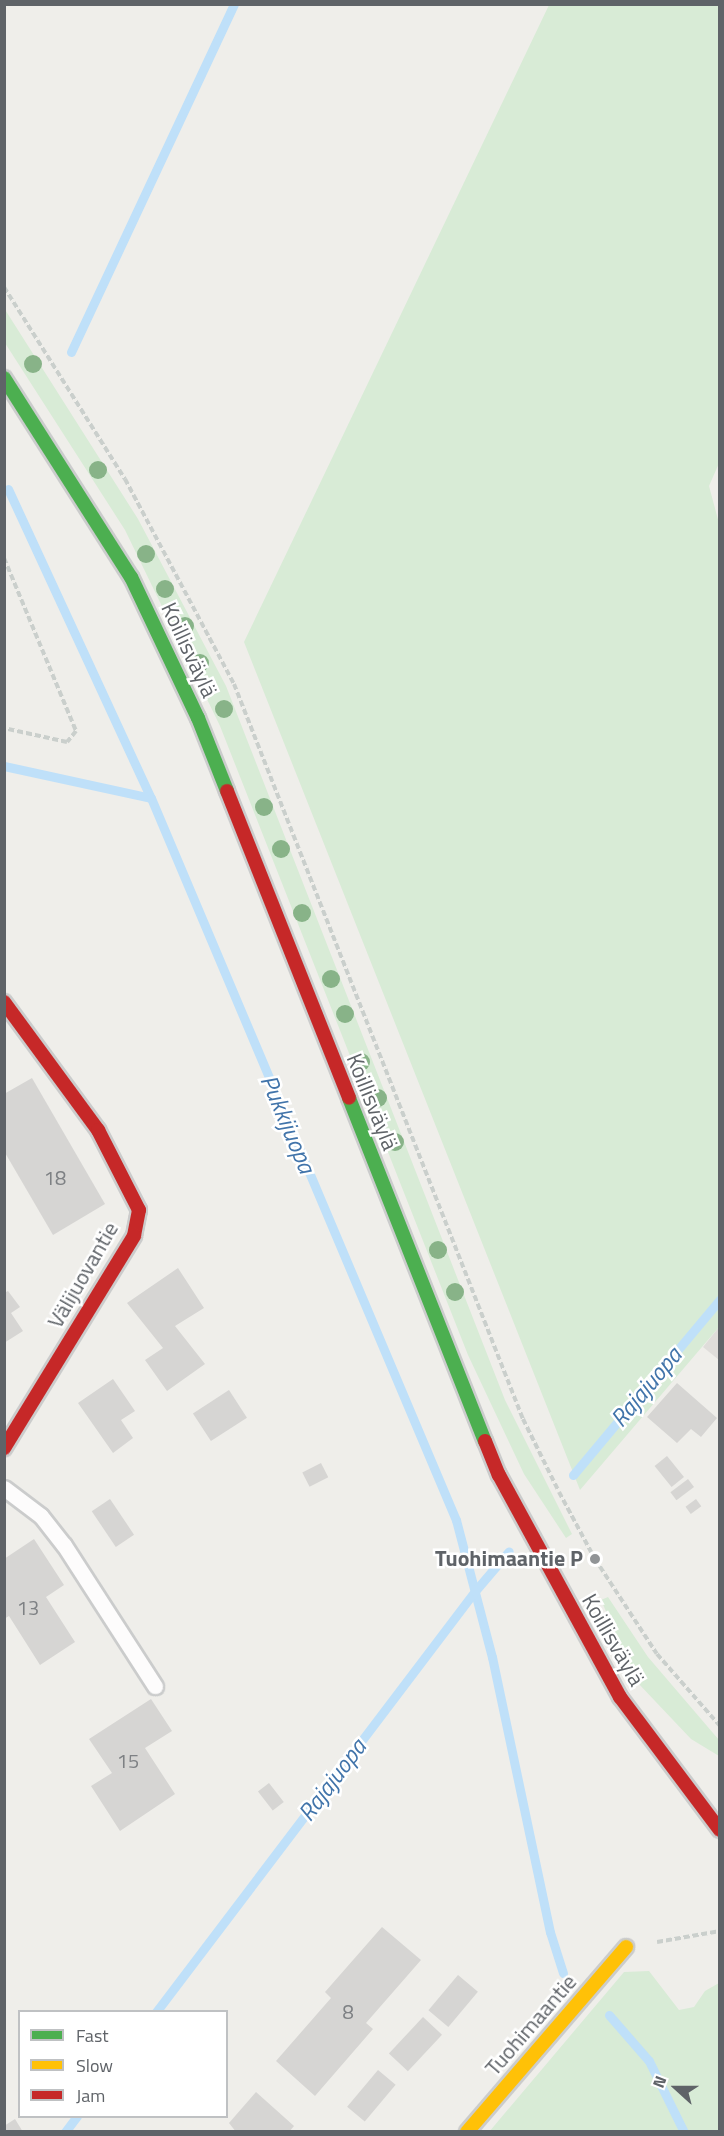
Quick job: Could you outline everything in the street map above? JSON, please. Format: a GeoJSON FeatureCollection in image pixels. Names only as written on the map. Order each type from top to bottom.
{"type":"FeatureCollection","features":[{"type":"Feature","properties":{"kind":"main road","name":"Koillisväylä"},"geometry":{"type":"LineString","coordinates":[[4,378],[131,577],[198,718],[499,1475],[620,1697],[720,1830]]}},
{"type":"Feature","properties":{"kind":"main road","name":"Välijuovantie"},"geometry":{"type":"LineString","coordinates":[[4,1002],[98,1130],[139,1210],[134,1236],[4,1448]]}},
{"type":"Feature","properties":{"kind":"main road","name":"Tuohimaantie"},"geometry":{"type":"LineString","coordinates":[[467,2132],[626,1947]]}},
{"type":"Feature","properties":{"kind":"lane"},"geometry":{"type":"LineString","coordinates":[[4,1488],[41,1516],[64,1545],[155,1686]]}},
{"type":"Feature","properties":{"kind":"path"},"geometry":{"type":"LineString","coordinates":[[4,287],[126,479],[234,684],[523,1419],[559,1492],[595,1559],[657,1654],[720,1726]]}},
{"type":"Feature","properties":{"kind":"path"},"geometry":{"type":"LineString","coordinates":[[4,558],[76,730],[67,742],[4,728]]}},
{"type":"Feature","properties":{"kind":"path"},"geometry":{"type":"LineString","coordinates":[[626,1947],[719,1932]]}},
{"type":"Feature","properties":{"kind":"shaded area"},"geometry":{"type":"Polygon","coordinates":[[[719,1327],[719,1360],[703,1347],[719,1327]]]}},
{"type":"Feature","properties":{"kind":"green space"},"geometry":{"type":"Polygon","coordinates":[[[549,5],[720,5],[720,461],[709,486],[720,527],[719,1327],[580,1490],[244,642],[549,5]]]}},
{"type":"Feature","properties":{"kind":"green space"},"geometry":{"type":"Polygon","coordinates":[[[4,308],[138,519],[226,686],[505,1400],[572,1534],[566,1538],[524,1474],[468,1355],[220,726],[125,530],[5,343],[4,308]]]}},
{"type":"Feature","properties":{"kind":"green space"},"geometry":{"type":"Polygon","coordinates":[[[608,1597],[648,1657],[719,1740],[719,1756],[691,1739],[637,1682],[601,1600],[608,1597]]]}},
{"type":"Feature","properties":{"kind":"green space"},"geometry":{"type":"Polygon","coordinates":[[[649,1971],[679,2010],[694,2007],[705,1991],[719,1983],[719,2131],[489,2132],[624,1972],[649,1971]]]}},
{"type":"Feature","properties":{"kind":"building"},"geometry":{"type":"Polygon","coordinates":[[[32,1078],[105,1204],[53,1235],[4,1151],[4,1094],[32,1078]]]}},
{"type":"Feature","properties":{"kind":"building"},"geometry":{"type":"Polygon","coordinates":[[[178,1268],[204,1308],[175,1326],[205,1364],[167,1391],[145,1360],[163,1348],[127,1303],[178,1268]]]}},
{"type":"Feature","properties":{"kind":"building"},"geometry":{"type":"Polygon","coordinates":[[[8,1291],[20,1307],[11,1313],[23,1331],[4,1343],[4,1293],[8,1291]]]}},
{"type":"Feature","properties":{"kind":"building"},"geometry":{"type":"Polygon","coordinates":[[[113,1379],[135,1411],[121,1420],[133,1438],[113,1453],[78,1403],[113,1379]]]}},
{"type":"Feature","properties":{"kind":"building"},"geometry":{"type":"Polygon","coordinates":[[[677,1383],[717,1418],[701,1437],[691,1429],[677,1443],[647,1417],[677,1383]]]}},
{"type":"Feature","properties":{"kind":"building"},"geometry":{"type":"Polygon","coordinates":[[[229,1390],[247,1418],[211,1441],[193,1413],[229,1390]]]}},
{"type":"Feature","properties":{"kind":"building"},"geometry":{"type":"Polygon","coordinates":[[[667,1456],[684,1477],[672,1487],[655,1466],[667,1456]]]}},
{"type":"Feature","properties":{"kind":"building"},"geometry":{"type":"Polygon","coordinates":[[[321,1463],[328,1477],[310,1487],[302,1473],[321,1463]]]}},
{"type":"Feature","properties":{"kind":"building"},"geometry":{"type":"Polygon","coordinates":[[[688,1479],[694,1487],[676,1500],[670,1492],[688,1479]]]}},
{"type":"Feature","properties":{"kind":"building"},"geometry":{"type":"Polygon","coordinates":[[[110,1499],[134,1535],[116,1547],[92,1511],[110,1499]]]}},
{"type":"Feature","properties":{"kind":"building"},"geometry":{"type":"Polygon","coordinates":[[[696,1499],[701,1506],[691,1514],[685,1507],[696,1499]]]}},
{"type":"Feature","properties":{"kind":"building"},"geometry":{"type":"Polygon","coordinates":[[[34,1539],[64,1585],[46,1597],[75,1642],[40,1665],[9,1616],[4,1619],[4,1559],[34,1539]]]}},
{"type":"Feature","properties":{"kind":"building"},"geometry":{"type":"Polygon","coordinates":[[[151,1699],[172,1731],[145,1748],[175,1794],[120,1831],[91,1786],[112,1773],[89,1739],[151,1699]]]}},
{"type":"Feature","properties":{"kind":"building"},"geometry":{"type":"Polygon","coordinates":[[[269,1783],[284,1802],[273,1811],[258,1792],[269,1783]]]}},
{"type":"Feature","properties":{"kind":"building"},"geometry":{"type":"Polygon","coordinates":[[[382,1927],[421,1960],[366,2023],[373,2029],[315,2096],[276,2061],[331,1998],[325,1992],[382,1927]]]}},
{"type":"Feature","properties":{"kind":"building"},"geometry":{"type":"Polygon","coordinates":[[[458,1975],[478,1992],[448,2027],[428,2010],[458,1975]]]}},
{"type":"Feature","properties":{"kind":"building"},"geometry":{"type":"Polygon","coordinates":[[[423,2017],[442,2035],[408,2071],[389,2054],[423,2017]]]}},
{"type":"Feature","properties":{"kind":"building"},"geometry":{"type":"Polygon","coordinates":[[[378,2070],[396,2085],[365,2122],[347,2107],[378,2070]]]}},
{"type":"Feature","properties":{"kind":"building"},"geometry":{"type":"Polygon","coordinates":[[[256,2092],[294,2126],[289,2132],[236,2132],[229,2123],[256,2092]]]}},
{"type":"Feature","properties":{"kind":"building"},"geometry":{"type":"Polygon","coordinates":[[[15,2119],[23,2132],[4,2132],[4,2126],[15,2119]]]}},
{"type":"Feature","properties":{"kind":"waterway"},"geometry":{"type":"LineString","coordinates":[[71,352],[234,4]]}},
{"type":"Feature","properties":{"kind":"waterway"},"geometry":{"type":"LineString","coordinates":[[8,489],[151,798]]}},
{"type":"Feature","properties":{"kind":"waterway","name":"Pukkijuopa"},"geometry":{"type":"LineString","coordinates":[[4,766],[151,798],[456,1520],[492,1657],[550,1932],[563,1973]]}},
{"type":"Feature","properties":{"kind":"waterway","name":"Rajajuopa"},"geometry":{"type":"LineString","coordinates":[[573,1475],[720,1299]]}},
{"type":"Feature","properties":{"kind":"waterway","name":"Rajajuopa"},"geometry":{"type":"LineString","coordinates":[[158,2010],[475,1591],[509,1551]]}},
{"type":"Feature","properties":{"kind":"waterway"},"geometry":{"type":"LineString","coordinates":[[609,2015],[649,2061],[684,2132]]}},
{"type":"Feature","properties":{"kind":"waterway","name":"Rajajuopa"},"geometry":{"type":"LineString","coordinates":[[65,2132],[76,2118]]}},
{"type":"Feature","properties":{"kind":"traffic: fast"},"geometry":{"type":"LineString","coordinates":[[4,378],[131,577],[198,718],[227,791]]}},
{"type":"Feature","properties":{"kind":"traffic: fast"},"geometry":{"type":"LineString","coordinates":[[349,1098],[485,1441]]}},
{"type":"Feature","properties":{"kind":"traffic: slow"},"geometry":{"type":"LineString","coordinates":[[467,2132],[626,1947]]}},
{"type":"Feature","properties":{"kind":"traffic: jam"},"geometry":{"type":"LineString","coordinates":[[227,791],[349,1098]]}},
{"type":"Feature","properties":{"kind":"traffic: jam"},"geometry":{"type":"LineString","coordinates":[[4,1002],[98,1130],[139,1210],[134,1236],[4,1448]]}},
{"type":"Feature","properties":{"kind":"traffic: jam"},"geometry":{"type":"LineString","coordinates":[[485,1441],[499,1475],[620,1697],[720,1830]]}},
{"type":"Feature","properties":{"kind":"place","name":"Tuohimaantie P"},"geometry":{"type":"Point","coordinates":[595,1559]}}]}
